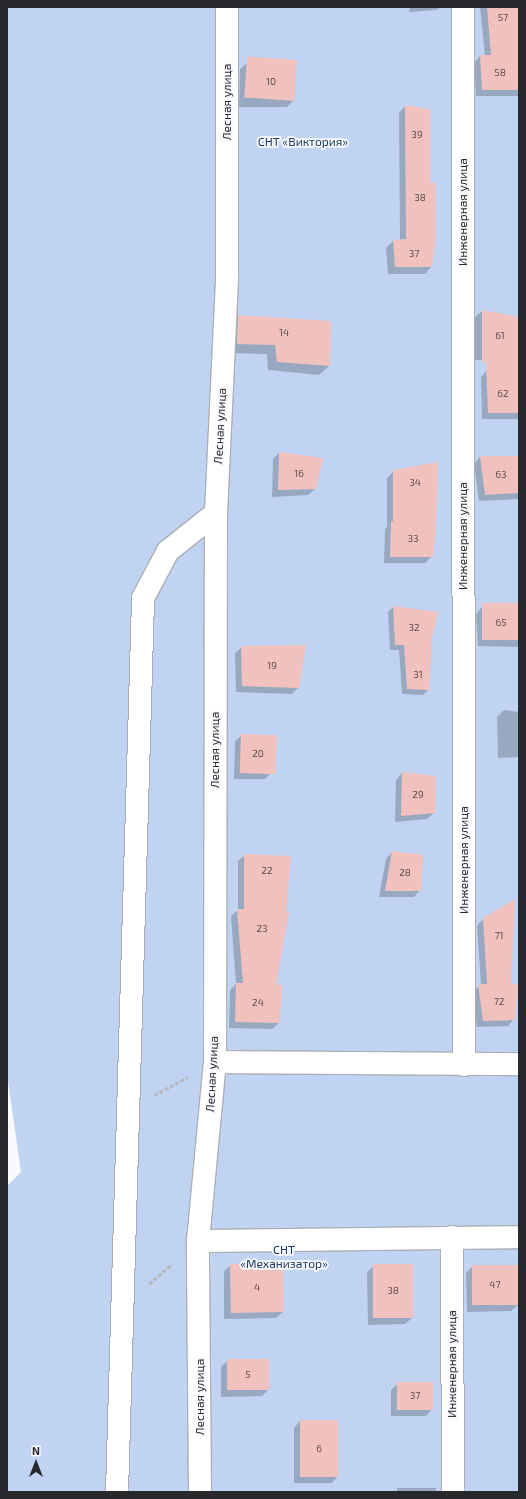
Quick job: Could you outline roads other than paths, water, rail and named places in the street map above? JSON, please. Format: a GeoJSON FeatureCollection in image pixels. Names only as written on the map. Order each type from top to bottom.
{"type":"FeatureCollection","features":[{"type":"Feature","properties":{"kind":"street","name":"Лесная улица"},"geometry":{"type":"LineString","coordinates":[[200,1492],[198,1241],[215,1062],[216,513],[227,277],[227,7]]}},
{"type":"Feature","properties":{"kind":"street","name":"Инженерная улица"},"geometry":{"type":"LineString","coordinates":[[463,7],[464,1065]]}},
{"type":"Feature","properties":{"kind":"street"},"geometry":{"type":"LineString","coordinates":[[117,1492],[143,598],[168,551],[216,513]]}},
{"type":"Feature","properties":{"kind":"street"},"geometry":{"type":"LineString","coordinates":[[215,1062],[464,1065],[519,1064]]}},
{"type":"Feature","properties":{"kind":"street","name":"Инженерная улица"},"geometry":{"type":"LineString","coordinates":[[452,1237],[453,1492]]}},
{"type":"Feature","properties":{"kind":"street"},"geometry":{"type":"LineString","coordinates":[[198,1241],[519,1237]]}},
{"type":"Feature","properties":{"kind":"park label","name":"СНТ «Виктория»"},"geometry":{"type":"Point","coordinates":[303,142]}},
{"type":"Feature","properties":{"kind":"park label","name":"СНТ «Механизатор»"},"geometry":{"type":"Point","coordinates":[284,1257]}}]}
